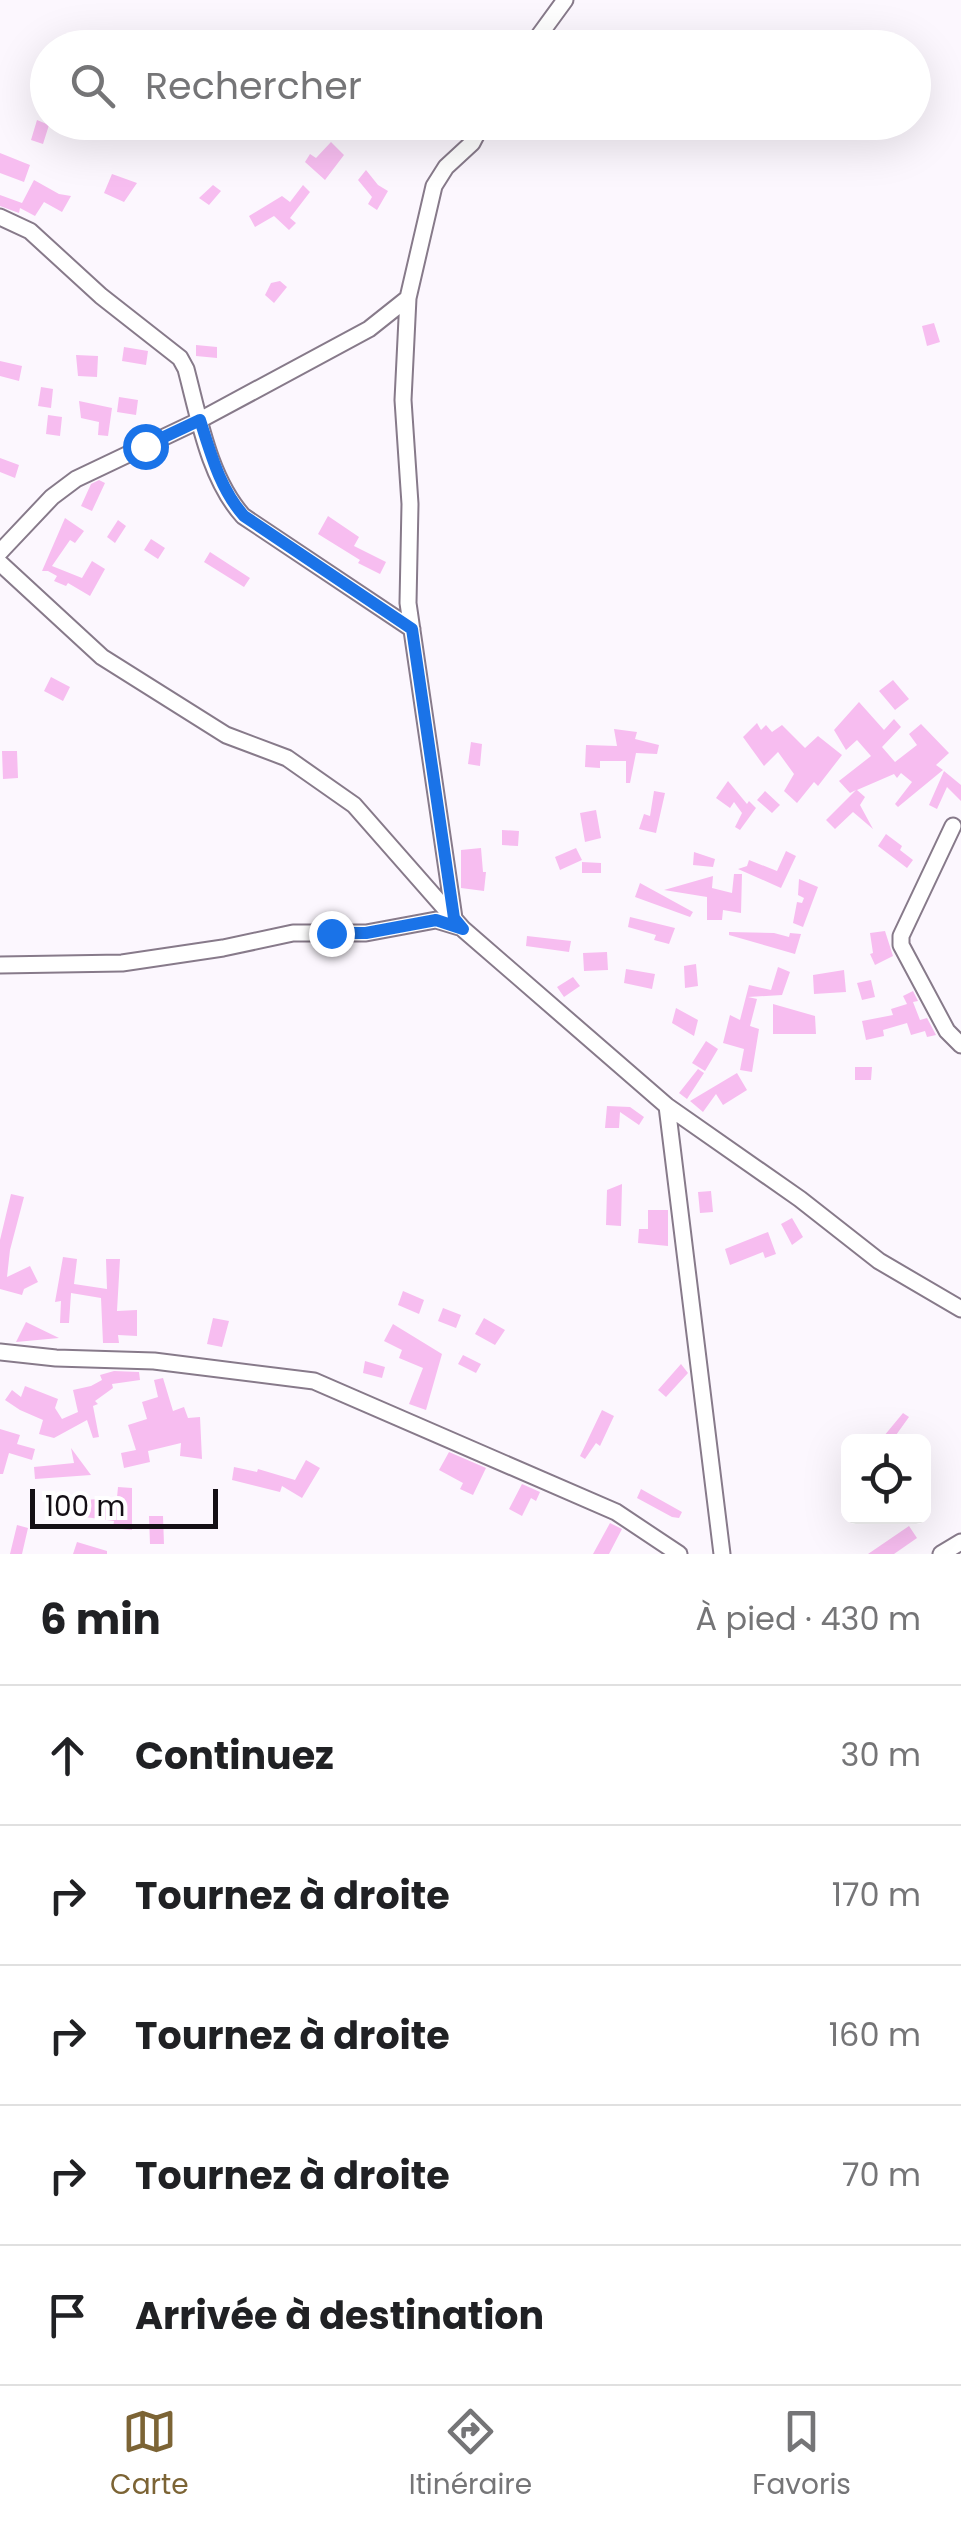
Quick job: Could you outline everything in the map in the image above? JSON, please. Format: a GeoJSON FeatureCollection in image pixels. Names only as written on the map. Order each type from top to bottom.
{"type":"FeatureCollection","features":[{"type":"Feature","properties":{"kind":"street"},"geometry":{"type":"LineString","coordinates":[[543,30],[565,0]]}},
{"type":"Feature","properties":{"kind":"street"},"geometry":{"type":"LineString","coordinates":[[458,924],[408,603],[410,504],[403,400],[408,298],[434,186],[446,167],[474,140]]}},
{"type":"Feature","properties":{"kind":"street"},"geometry":{"type":"LineString","coordinates":[[0,217],[30,231],[101,296],[180,358],[219,476],[244,516],[412,629]]}},
{"type":"Feature","properties":{"kind":"street"},"geometry":{"type":"LineString","coordinates":[[0,552],[76,479],[200,420],[368,329],[408,298]]}},
{"type":"Feature","properties":{"kind":"street"},"geometry":{"type":"LineString","coordinates":[[0,564],[102,657],[226,735],[287,758],[354,805],[458,924],[667,1106],[879,1261],[961,1309]]}},
{"type":"Feature","properties":{"kind":"street"},"geometry":{"type":"LineString","coordinates":[[952,826],[901,936],[901,944],[947,1030],[961,1045]]}},
{"type":"Feature","properties":{"kind":"street"},"geometry":{"type":"LineString","coordinates":[[0,965],[122,963],[180,956],[293,933],[366,933],[436,920],[458,924]]}},
{"type":"Feature","properties":{"kind":"street"},"geometry":{"type":"LineString","coordinates":[[667,1106],[722,1554]]}},
{"type":"Feature","properties":{"kind":"street"},"geometry":{"type":"LineString","coordinates":[[0,1352],[154,1361],[314,1380],[616,1512],[679,1554]]}},
{"type":"Feature","properties":{"kind":"street"},"geometry":{"type":"LineString","coordinates":[[941,1554],[961,1542]]}},
{"type":"Feature","properties":{"kind":"building"},"geometry":{"type":"Polygon","coordinates":[[[331,142],[344,155],[325,180],[305,162],[310,154],[316,158],[331,142]]]}},
{"type":"Feature","properties":{"kind":"building"},"geometry":{"type":"Polygon","coordinates":[[[0,153],[30,165],[24,182],[0,173],[0,153]]]}},
{"type":"Feature","properties":{"kind":"building"},"geometry":{"type":"Polygon","coordinates":[[[366,170],[388,191],[377,210],[368,204],[372,197],[358,180],[366,170]]]}},
{"type":"Feature","properties":{"kind":"building"},"geometry":{"type":"Polygon","coordinates":[[[112,174],[137,183],[124,202],[104,193],[112,174]]]}},
{"type":"Feature","properties":{"kind":"building"},"geometry":{"type":"Polygon","coordinates":[[[34,180],[71,196],[62,212],[44,202],[35,216],[20,208],[19,213],[0,206],[0,195],[22,203],[34,180]]]}},
{"type":"Feature","properties":{"kind":"building"},"geometry":{"type":"Polygon","coordinates":[[[213,185],[221,191],[209,205],[199,198],[213,185]]]}},
{"type":"Feature","properties":{"kind":"building"},"geometry":{"type":"Polygon","coordinates":[[[303,185],[310,192],[290,218],[296,223],[289,230],[274,216],[255,227],[249,216],[282,196],[290,202],[303,185]]]}},
{"type":"Feature","properties":{"kind":"building"},"geometry":{"type":"Polygon","coordinates":[[[280,281],[287,287],[274,303],[265,295],[271,283],[280,281]]]}},
{"type":"Feature","properties":{"kind":"building"},"geometry":{"type":"Polygon","coordinates":[[[934,323],[940,342],[927,346],[922,326],[934,323]]]}},
{"type":"Feature","properties":{"kind":"building"},"geometry":{"type":"Polygon","coordinates":[[[196,345],[217,347],[217,358],[196,356],[196,345]]]}},
{"type":"Feature","properties":{"kind":"building"},"geometry":{"type":"Polygon","coordinates":[[[124,347],[148,351],[146,365],[122,361],[124,347]]]}},
{"type":"Feature","properties":{"kind":"building"},"geometry":{"type":"Polygon","coordinates":[[[76,355],[98,356],[97,377],[78,376],[76,355]]]}},
{"type":"Feature","properties":{"kind":"building"},"geometry":{"type":"Polygon","coordinates":[[[0,361],[22,366],[19,381],[0,376],[0,361]]]}},
{"type":"Feature","properties":{"kind":"building"},"geometry":{"type":"Polygon","coordinates":[[[41,387],[53,389],[51,408],[38,406],[41,387]]]}},
{"type":"Feature","properties":{"kind":"building"},"geometry":{"type":"Polygon","coordinates":[[[119,397],[138,400],[136,415],[117,412],[119,397]]]}},
{"type":"Feature","properties":{"kind":"building"},"geometry":{"type":"Polygon","coordinates":[[[79,401],[112,408],[108,436],[98,435],[99,422],[81,418],[79,401]]]}},
{"type":"Feature","properties":{"kind":"building"},"geometry":{"type":"Polygon","coordinates":[[[48,415],[62,417],[60,436],[46,434],[48,415]]]}},
{"type":"Feature","properties":{"kind":"building"},"geometry":{"type":"Polygon","coordinates":[[[0,458],[19,465],[15,478],[0,472],[0,458]]]}},
{"type":"Feature","properties":{"kind":"building"},"geometry":{"type":"Polygon","coordinates":[[[99,480],[105,483],[92,511],[81,506],[91,484],[99,480]]]}},
{"type":"Feature","properties":{"kind":"building"},"geometry":{"type":"Polygon","coordinates":[[[328,516],[359,537],[354,546],[386,562],[380,574],[318,534],[328,516]]]}},
{"type":"Feature","properties":{"kind":"building"},"geometry":{"type":"Polygon","coordinates":[[[65,518],[84,531],[75,543],[70,540],[52,566],[82,578],[92,561],[105,569],[90,596],[68,583],[66,586],[54,581],[57,576],[42,571],[65,518]]]}},
{"type":"Feature","properties":{"kind":"building"},"geometry":{"type":"Polygon","coordinates":[[[118,520],[126,526],[115,543],[107,537],[118,520]]]}},
{"type":"Feature","properties":{"kind":"building"},"geometry":{"type":"Polygon","coordinates":[[[151,539],[165,548],[158,559],[144,550],[151,539]]]}},
{"type":"Feature","properties":{"kind":"building"},"geometry":{"type":"Polygon","coordinates":[[[210,552],[250,578],[244,587],[204,562],[210,552]]]}},
{"type":"Feature","properties":{"kind":"building"},"geometry":{"type":"Polygon","coordinates":[[[51,677],[70,687],[63,701],[44,691],[51,677]]]}},
{"type":"Feature","properties":{"kind":"building"},"geometry":{"type":"Polygon","coordinates":[[[893,680],[909,699],[895,710],[879,691],[893,680]]]}},
{"type":"Feature","properties":{"kind":"building"},"geometry":{"type":"Polygon","coordinates":[[[859,702],[884,730],[894,719],[901,727],[882,747],[895,762],[917,745],[909,734],[921,724],[949,753],[936,765],[943,770],[898,807],[895,804],[912,782],[901,773],[897,778],[894,774],[857,790],[865,797],[860,805],[873,829],[853,812],[835,829],[826,820],[856,790],[850,793],[839,781],[871,756],[857,740],[846,750],[834,730],[859,702]]]}},
{"type":"Feature","properties":{"kind":"building"},"geometry":{"type":"Polygon","coordinates":[[[757,723],[761,730],[766,725],[772,732],[782,725],[805,748],[818,736],[842,755],[818,786],[814,782],[797,803],[784,791],[794,774],[778,752],[764,766],[743,737],[757,723]]]}},
{"type":"Feature","properties":{"kind":"building"},"geometry":{"type":"Polygon","coordinates":[[[614,729],[637,732],[635,739],[659,745],[657,754],[636,753],[630,783],[626,783],[626,761],[600,761],[600,768],[585,767],[586,745],[617,746],[614,729]]]}},
{"type":"Feature","properties":{"kind":"building"},"geometry":{"type":"Polygon","coordinates":[[[471,742],[482,744],[480,766],[468,764],[471,742]]]}},
{"type":"Feature","properties":{"kind":"building"},"geometry":{"type":"Polygon","coordinates":[[[2,751],[17,751],[18,778],[3,779],[2,751]]]}},
{"type":"Feature","properties":{"kind":"building"},"geometry":{"type":"Polygon","coordinates":[[[944,771],[961,785],[961,801],[947,787],[937,809],[929,805],[944,771]]]}},
{"type":"Feature","properties":{"kind":"building"},"geometry":{"type":"Polygon","coordinates":[[[728,781],[747,804],[749,801],[756,808],[740,830],[735,827],[742,813],[734,802],[730,808],[716,798],[728,781]]]}},
{"type":"Feature","properties":{"kind":"building"},"geometry":{"type":"Polygon","coordinates":[[[654,791],[665,793],[656,833],[639,829],[644,814],[650,816],[654,791]]]}},
{"type":"Feature","properties":{"kind":"building"},"geometry":{"type":"Polygon","coordinates":[[[765,791],[780,805],[772,813],[757,800],[765,791]]]}},
{"type":"Feature","properties":{"kind":"building"},"geometry":{"type":"Polygon","coordinates":[[[596,810],[601,838],[585,842],[580,813],[596,810]]]}},
{"type":"Feature","properties":{"kind":"building"},"geometry":{"type":"Polygon","coordinates":[[[502,830],[519,831],[518,846],[502,845],[502,830]]]}},
{"type":"Feature","properties":{"kind":"building"},"geometry":{"type":"Polygon","coordinates":[[[886,834],[913,860],[907,868],[878,846],[886,834]]]}},
{"type":"Feature","properties":{"kind":"building"},"geometry":{"type":"Polygon","coordinates":[[[481,848],[486,872],[484,891],[461,888],[461,850],[481,848]]]}},
{"type":"Feature","properties":{"kind":"building"},"geometry":{"type":"Polygon","coordinates":[[[576,848],[582,860],[560,870],[555,857],[576,848]]]}},
{"type":"Feature","properties":{"kind":"building"},"geometry":{"type":"Polygon","coordinates":[[[786,851],[796,856],[781,888],[738,869],[747,866],[749,860],[777,871],[786,851]]]}},
{"type":"Feature","properties":{"kind":"building"},"geometry":{"type":"Polygon","coordinates":[[[694,852],[715,859],[713,867],[693,865],[694,852]]]}},
{"type":"Feature","properties":{"kind":"building"},"geometry":{"type":"Polygon","coordinates":[[[582,862],[601,863],[601,873],[582,873],[582,862]]]}},
{"type":"Feature","properties":{"kind":"building"},"geometry":{"type":"Polygon","coordinates":[[[734,874],[742,874],[741,913],[723,910],[722,920],[707,920],[707,897],[664,890],[713,876],[712,888],[732,893],[734,874]]]}},
{"type":"Feature","properties":{"kind":"building"},"geometry":{"type":"Polygon","coordinates":[[[799,879],[818,887],[803,927],[793,923],[797,902],[802,903],[804,898],[798,895],[799,879]]]}},
{"type":"Feature","properties":{"kind":"building"},"geometry":{"type":"Polygon","coordinates":[[[640,883],[693,912],[690,917],[635,897],[640,883]]]}},
{"type":"Feature","properties":{"kind":"building"},"geometry":{"type":"Polygon","coordinates":[[[630,917],[675,928],[669,944],[654,940],[656,935],[628,927],[630,917]]]}},
{"type":"Feature","properties":{"kind":"building"},"geometry":{"type":"Polygon","coordinates":[[[885,931],[893,956],[875,965],[870,954],[870,933],[885,931]]]}},
{"type":"Feature","properties":{"kind":"building"},"geometry":{"type":"Polygon","coordinates":[[[729,932],[789,937],[790,933],[801,934],[795,954],[729,932]]]}},
{"type":"Feature","properties":{"kind":"building"},"geometry":{"type":"Polygon","coordinates":[[[527,936],[571,941],[569,952],[526,946],[527,936]]]}},
{"type":"Feature","properties":{"kind":"building"},"geometry":{"type":"Polygon","coordinates":[[[607,952],[608,970],[584,971],[583,953],[607,952]]]}},
{"type":"Feature","properties":{"kind":"building"},"geometry":{"type":"Polygon","coordinates":[[[696,964],[698,986],[685,988],[684,966],[696,964]]]}},
{"type":"Feature","properties":{"kind":"building"},"geometry":{"type":"Polygon","coordinates":[[[778,967],[790,972],[782,995],[748,997],[757,999],[750,1026],[759,1029],[752,1072],[740,1070],[744,1049],[723,1043],[730,1015],[740,1020],[749,985],[771,990],[778,967]]]}},
{"type":"Feature","properties":{"kind":"building"},"geometry":{"type":"Polygon","coordinates":[[[626,969],[655,974],[652,989],[624,983],[626,969]]]}},
{"type":"Feature","properties":{"kind":"building"},"geometry":{"type":"Polygon","coordinates":[[[844,970],[846,992],[814,994],[813,975],[844,970]]]}},
{"type":"Feature","properties":{"kind":"building"},"geometry":{"type":"Polygon","coordinates":[[[573,977],[580,986],[564,997],[557,987],[573,977]]]}},
{"type":"Feature","properties":{"kind":"building"},"geometry":{"type":"Polygon","coordinates":[[[871,980],[875,997],[862,1000],[857,983],[871,980]]]}},
{"type":"Feature","properties":{"kind":"building"},"geometry":{"type":"Polygon","coordinates":[[[913,991],[920,1020],[927,1018],[936,1035],[927,1037],[925,1031],[911,1035],[907,1023],[883,1030],[884,1036],[866,1040],[862,1021],[893,1015],[891,1009],[907,1004],[903,996],[913,991]]]}},
{"type":"Feature","properties":{"kind":"building"},"geometry":{"type":"Polygon","coordinates":[[[773,1004],[815,1016],[816,1034],[773,1034],[773,1004]]]}},
{"type":"Feature","properties":{"kind":"building"},"geometry":{"type":"Polygon","coordinates":[[[676,1008],[698,1020],[694,1036],[672,1023],[676,1008]]]}},
{"type":"Feature","properties":{"kind":"building"},"geometry":{"type":"Polygon","coordinates":[[[706,1041],[718,1049],[705,1071],[692,1063],[706,1041]]]}},
{"type":"Feature","properties":{"kind":"building"},"geometry":{"type":"Polygon","coordinates":[[[855,1067],[872,1067],[871,1080],[855,1080],[855,1067]]]}},
{"type":"Feature","properties":{"kind":"building"},"geometry":{"type":"Polygon","coordinates":[[[698,1069],[704,1073],[687,1099],[679,1093],[698,1069]]]}},
{"type":"Feature","properties":{"kind":"building"},"geometry":{"type":"Polygon","coordinates":[[[737,1073],[747,1090],[723,1105],[716,1094],[703,1112],[690,1101],[737,1073]]]}},
{"type":"Feature","properties":{"kind":"building"},"geometry":{"type":"Polygon","coordinates":[[[607,1106],[630,1107],[644,1117],[639,1125],[620,1112],[619,1128],[605,1128],[607,1106]]]}},
{"type":"Feature","properties":{"kind":"building"},"geometry":{"type":"Polygon","coordinates":[[[622,1184],[621,1226],[606,1225],[607,1190],[622,1184]]]}},
{"type":"Feature","properties":{"kind":"building"},"geometry":{"type":"Polygon","coordinates":[[[711,1191],[713,1212],[700,1213],[698,1192],[711,1191]]]}},
{"type":"Feature","properties":{"kind":"building"},"geometry":{"type":"Polygon","coordinates":[[[11,1194],[24,1197],[7,1277],[30,1266],[38,1282],[24,1289],[22,1295],[0,1289],[0,1240],[11,1194]]]}},
{"type":"Feature","properties":{"kind":"building"},"geometry":{"type":"Polygon","coordinates":[[[648,1210],[668,1210],[668,1246],[638,1243],[639,1229],[648,1229],[648,1210]]]}},
{"type":"Feature","properties":{"kind":"building"},"geometry":{"type":"Polygon","coordinates":[[[792,1218],[803,1237],[792,1245],[781,1224],[792,1218]]]}},
{"type":"Feature","properties":{"kind":"building"},"geometry":{"type":"Polygon","coordinates":[[[768,1232],[776,1254],[765,1258],[763,1252],[730,1265],[725,1249],[768,1232]]]}},
{"type":"Feature","properties":{"kind":"building"},"geometry":{"type":"Polygon","coordinates":[[[63,1257],[77,1259],[74,1284],[107,1289],[106,1259],[120,1259],[117,1311],[137,1310],[137,1336],[118,1335],[119,1343],[103,1343],[101,1298],[71,1293],[69,1323],[60,1323],[61,1301],[55,1302],[63,1257]]]}},
{"type":"Feature","properties":{"kind":"building"},"geometry":{"type":"Polygon","coordinates":[[[403,1291],[424,1300],[419,1314],[398,1305],[403,1291]]]}},
{"type":"Feature","properties":{"kind":"building"},"geometry":{"type":"Polygon","coordinates":[[[443,1308],[461,1315],[456,1328],[438,1321],[443,1308]]]}},
{"type":"Feature","properties":{"kind":"building"},"geometry":{"type":"Polygon","coordinates":[[[213,1318],[229,1321],[222,1347],[207,1344],[213,1318]]]}},
{"type":"Feature","properties":{"kind":"building"},"geometry":{"type":"Polygon","coordinates":[[[484,1318],[505,1330],[495,1345],[475,1334],[484,1318]]]}},
{"type":"Feature","properties":{"kind":"building"},"geometry":{"type":"Polygon","coordinates":[[[26,1322],[59,1338],[16,1342],[26,1322]]]}},
{"type":"Feature","properties":{"kind":"building"},"geometry":{"type":"Polygon","coordinates":[[[393,1324],[442,1354],[426,1410],[409,1404],[423,1368],[399,1358],[402,1350],[384,1341],[393,1324]]]}},
{"type":"Feature","properties":{"kind":"building"},"geometry":{"type":"Polygon","coordinates":[[[463,1355],[481,1364],[476,1373],[458,1364],[463,1355]]]}},
{"type":"Feature","properties":{"kind":"building"},"geometry":{"type":"Polygon","coordinates":[[[365,1361],[385,1367],[382,1378],[363,1373],[365,1361]]]}},
{"type":"Feature","properties":{"kind":"building"},"geometry":{"type":"Polygon","coordinates":[[[681,1364],[688,1373],[666,1397],[658,1390],[681,1364]]]}},
{"type":"Feature","properties":{"kind":"building"},"geometry":{"type":"Polygon","coordinates":[[[139,1372],[140,1380],[112,1384],[113,1388],[95,1401],[99,1437],[93,1438],[87,1420],[54,1438],[39,1434],[43,1420],[5,1400],[12,1390],[21,1397],[25,1386],[58,1399],[55,1408],[62,1419],[78,1412],[73,1390],[91,1386],[102,1380],[100,1375],[139,1372]]]}},
{"type":"Feature","properties":{"kind":"building"},"geometry":{"type":"Polygon","coordinates":[[[163,1378],[173,1411],[184,1407],[188,1418],[200,1417],[202,1459],[180,1456],[181,1443],[148,1451],[150,1462],[124,1468],[121,1453],[136,1450],[128,1425],[147,1419],[142,1402],[158,1397],[154,1380],[163,1378]]]}},
{"type":"Feature","properties":{"kind":"building"},"geometry":{"type":"Polygon","coordinates":[[[602,1410],[614,1416],[600,1446],[596,1443],[585,1459],[580,1456],[602,1410]]]}},
{"type":"Feature","properties":{"kind":"building"},"geometry":{"type":"Polygon","coordinates":[[[903,1413],[909,1417],[897,1434],[886,1434],[903,1413]]]}},
{"type":"Feature","properties":{"kind":"building"},"geometry":{"type":"Polygon","coordinates":[[[0,1429],[20,1435],[17,1444],[35,1449],[32,1460],[9,1453],[3,1474],[0,1474],[0,1429]]]}},
{"type":"Feature","properties":{"kind":"building"},"geometry":{"type":"Polygon","coordinates":[[[71,1448],[91,1475],[35,1479],[34,1467],[74,1463],[71,1448]]]}},
{"type":"Feature","properties":{"kind":"building"},"geometry":{"type":"Polygon","coordinates":[[[449,1452],[486,1468],[473,1495],[460,1489],[463,1483],[439,1470],[449,1452]]]}},
{"type":"Feature","properties":{"kind":"building"},"geometry":{"type":"Polygon","coordinates":[[[306,1460],[320,1468],[302,1498],[282,1486],[280,1492],[232,1480],[234,1467],[257,1472],[258,1469],[295,1480],[306,1460]]]}},
{"type":"Feature","properties":{"kind":"building"},"geometry":{"type":"Polygon","coordinates":[[[522,1484],[540,1492],[536,1501],[531,1498],[522,1516],[509,1509],[522,1484]]]}},
{"type":"Feature","properties":{"kind":"building"},"geometry":{"type":"Polygon","coordinates":[[[118,1487],[132,1488],[132,1530],[113,1528],[114,1521],[85,1517],[84,1500],[99,1499],[99,1505],[116,1508],[118,1487]]]}},
{"type":"Feature","properties":{"kind":"building"},"geometry":{"type":"Polygon","coordinates":[[[641,1489],[682,1512],[679,1518],[637,1498],[641,1489]]]}},
{"type":"Feature","properties":{"kind":"building"},"geometry":{"type":"Polygon","coordinates":[[[149,1516],[163,1516],[164,1544],[150,1544],[149,1516]]]}},
{"type":"Feature","properties":{"kind":"building"},"geometry":{"type":"Polygon","coordinates":[[[610,1523],[622,1529],[609,1554],[593,1554],[610,1523]]]}},
{"type":"Feature","properties":{"kind":"building"},"geometry":{"type":"Polygon","coordinates":[[[17,1525],[28,1528],[22,1554],[10,1554],[17,1525]]]}},
{"type":"Feature","properties":{"kind":"building"},"geometry":{"type":"Polygon","coordinates":[[[909,1526],[917,1538],[894,1554],[868,1554],[909,1526]]]}},
{"type":"Feature","properties":{"kind":"building"},"geometry":{"type":"Polygon","coordinates":[[[77,1542],[107,1551],[107,1554],[73,1554],[77,1542]]]}},
{"type":"Feature","properties":{"kind":"route"},"geometry":{"type":"LineString","coordinates":[[145,446],[200,420],[219,476],[244,516],[412,629],[454,918],[463,929],[436,920],[366,933],[331,933]]}}]}
